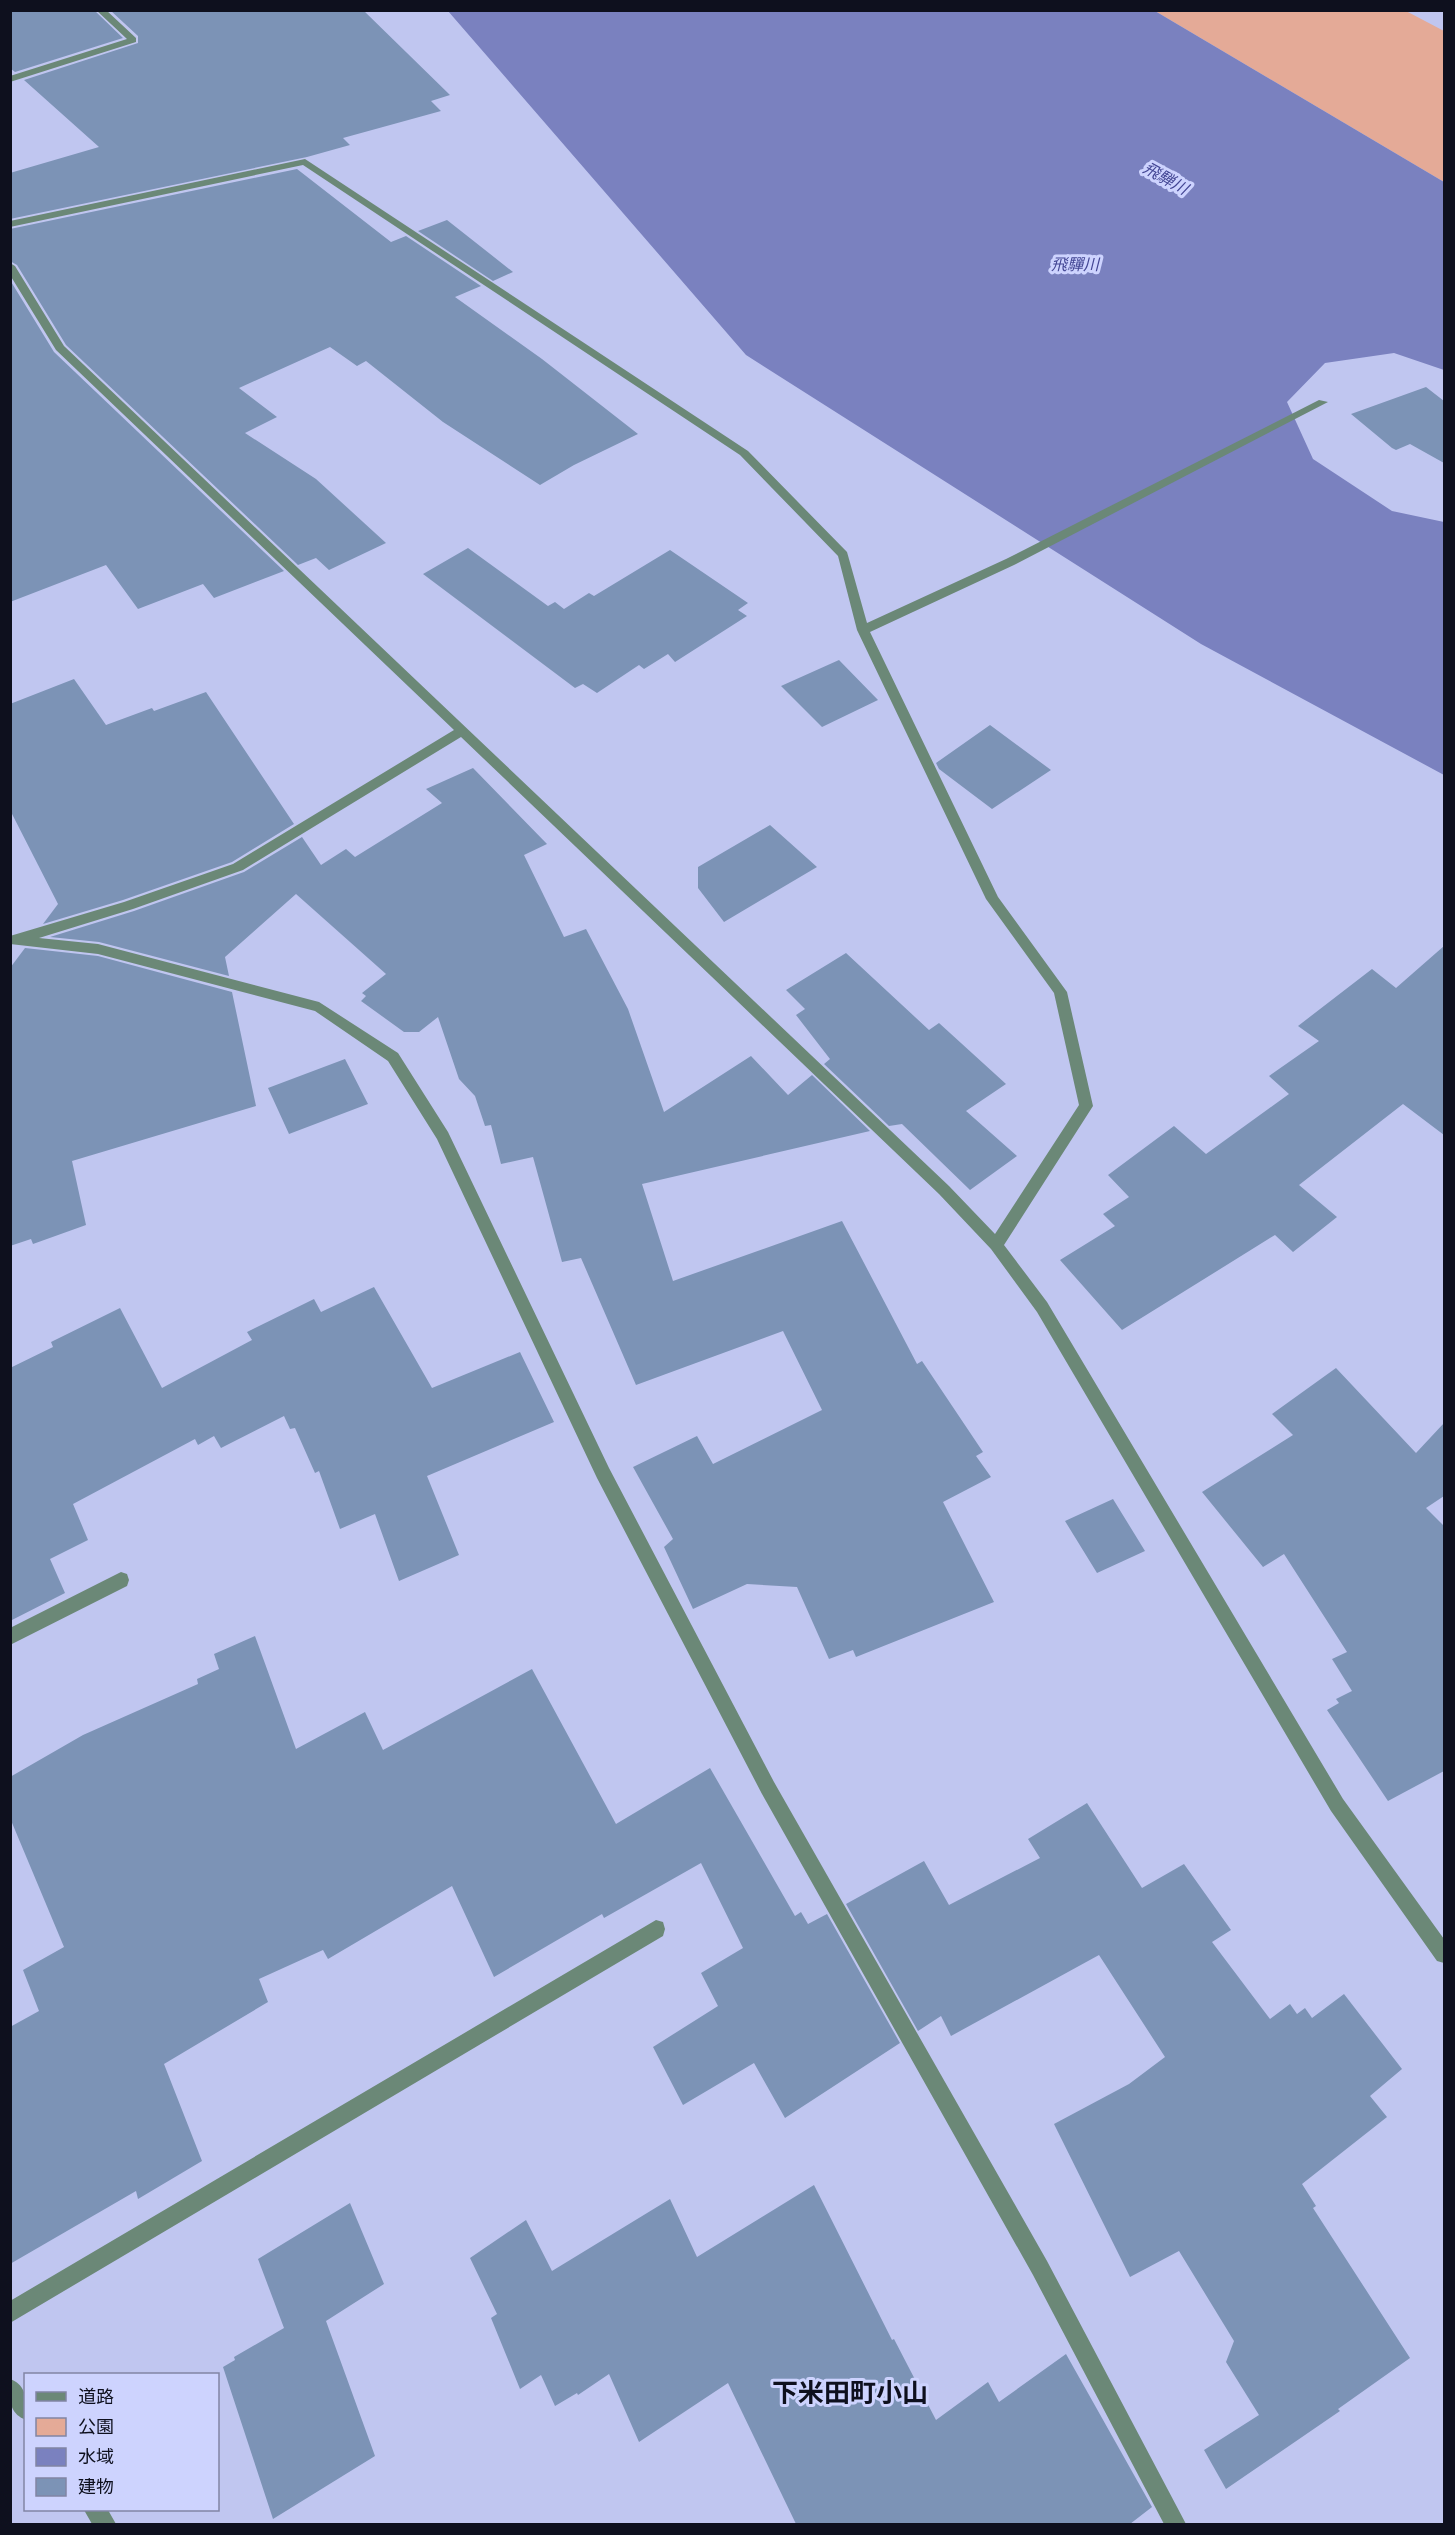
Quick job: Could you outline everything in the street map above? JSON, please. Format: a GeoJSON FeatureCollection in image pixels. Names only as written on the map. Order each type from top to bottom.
{"type":"FeatureCollection","features":[{"type":"Feature","properties":{"kind":"street"},"geometry":{"type":"LineString","coordinates":[[10,79],[133,40],[100,10]]}},
{"type":"Feature","properties":{"kind":"street"},"geometry":{"type":"LineString","coordinates":[[10,224],[305,162],[744,453],[843,555],[863,630],[993,899],[1060,992],[1086,1106],[996,1245]]}},
{"type":"Feature","properties":{"kind":"street"},"geometry":{"type":"LineString","coordinates":[[10,266],[60,348],[944,1190],[996,1245],[1041,1307],[1337,1805],[1444,1954]]}},
{"type":"Feature","properties":{"kind":"street"},"geometry":{"type":"LineString","coordinates":[[863,630],[1010,562],[1323,402]]}},
{"type":"Feature","properties":{"kind":"street"},"geometry":{"type":"LineString","coordinates":[[12,939],[128,906],[238,867],[462,732]]}},
{"type":"Feature","properties":{"kind":"street"},"geometry":{"type":"LineString","coordinates":[[12,939],[98,949],[319,1007],[393,1057],[443,1136],[603,1473],[768,1788],[1040,2268],[1175,2524]]}},
{"type":"Feature","properties":{"kind":"street"},"geometry":{"type":"LineString","coordinates":[[10,1637],[121,1580]]}},
{"type":"Feature","properties":{"kind":"street"},"geometry":{"type":"LineString","coordinates":[[10,2313],[656,1929]]}},
{"type":"Feature","properties":{"kind":"street"},"geometry":{"type":"LineString","coordinates":[[10,2389],[24,2407]]}},
{"type":"Feature","properties":{"kind":"street"},"geometry":{"type":"LineString","coordinates":[[96,2511],[105,2524]]}},
{"type":"Feature","properties":{"kind":"green space"},"geometry":{"type":"Polygon","coordinates":[[[1155,11],[1406,11],[1444,31],[1444,182],[1155,11]]]}},
{"type":"Feature","properties":{"kind":"water","name":"飛驒川"},"geometry":{"type":"Polygon","coordinates":[[[448,11],[1155,11],[1444,182],[1444,370],[1394,353],[1325,363],[1287,402],[1313,459],[1392,511],[1444,522],[1444,775],[1201,644],[746,355],[448,11]]]}},
{"type":"Feature","properties":{"kind":"building"},"geometry":{"type":"Polygon","coordinates":[[[10,10],[94,10],[123,38],[15,72],[10,68],[10,10]]]}},
{"type":"Feature","properties":{"kind":"building"},"geometry":{"type":"Polygon","coordinates":[[[110,10],[363,10],[450,95],[431,101],[441,111],[343,138],[350,145],[307,157],[10,219],[10,173],[99,147],[24,80],[138,43],[138,36],[110,10]]]}},
{"type":"Feature","properties":{"kind":"building"},"geometry":{"type":"Polygon","coordinates":[[[297,169],[391,242],[406,236],[481,286],[455,297],[542,359],[638,434],[574,465],[540,485],[443,422],[366,361],[357,366],[330,347],[239,388],[277,417],[245,433],[316,479],[386,543],[329,570],[316,558],[298,565],[66,345],[17,265],[10,261],[10,229],[297,169]]]}},
{"type":"Feature","properties":{"kind":"building"},"geometry":{"type":"Polygon","coordinates":[[[447,220],[513,272],[493,281],[418,231],[447,220]]]}},
{"type":"Feature","properties":{"kind":"building"},"geometry":{"type":"Polygon","coordinates":[[[10,280],[54,352],[284,571],[214,598],[203,584],[138,609],[106,565],[10,602],[10,280]]]}},
{"type":"Feature","properties":{"kind":"building"},"geometry":{"type":"Polygon","coordinates":[[[1426,387],[1444,401],[1444,463],[1410,444],[1396,450],[1392,448],[1351,414],[1426,387]]]}},
{"type":"Feature","properties":{"kind":"building"},"geometry":{"type":"Polygon","coordinates":[[[468,548],[548,606],[555,602],[564,609],[589,593],[594,596],[670,550],[748,603],[738,610],[747,616],[675,662],[668,654],[644,669],[639,665],[597,693],[583,684],[575,688],[423,574],[468,548]]]}},
{"type":"Feature","properties":{"kind":"building"},"geometry":{"type":"Polygon","coordinates":[[[839,660],[878,700],[822,727],[781,686],[839,660]]]}},
{"type":"Feature","properties":{"kind":"building"},"geometry":{"type":"Polygon","coordinates":[[[74,679],[106,725],[206,692],[294,824],[232,862],[123,900],[43,924],[58,904],[10,810],[10,704],[74,679]]]}},
{"type":"Feature","properties":{"kind":"building"},"geometry":{"type":"Polygon","coordinates":[[[990,725],[1051,770],[992,809],[939,769],[936,763],[990,725]]]}},
{"type":"Feature","properties":{"kind":"building"},"geometry":{"type":"Polygon","coordinates":[[[473,768],[547,844],[524,855],[564,937],[586,929],[628,1009],[664,1112],[751,1056],[788,1095],[812,1075],[870,1131],[642,1184],[673,1281],[842,1221],[917,1364],[922,1361],[983,1452],[976,1456],[991,1477],[943,1502],[994,1602],[856,1657],[853,1650],[829,1659],[797,1587],[747,1584],[693,1609],[664,1547],[673,1539],[633,1467],[697,1436],[713,1464],[822,1410],[783,1331],[636,1385],[581,1258],[562,1262],[533,1157],[501,1164],[491,1125],[485,1126],[475,1096],[459,1079],[438,1017],[419,1032],[404,1032],[361,1001],[366,996],[362,993],[386,974],[296,894],[225,957],[229,976],[99,942],[50,937],[134,911],[244,872],[302,837],[321,865],[346,849],[355,857],[442,803],[426,789],[473,768]]]}},
{"type":"Feature","properties":{"kind":"building"},"geometry":{"type":"Polygon","coordinates":[[[770,825],[817,867],[724,922],[698,888],[698,867],[770,825]]]}},
{"type":"Feature","properties":{"kind":"building"},"geometry":{"type":"Polygon","coordinates":[[[1444,946],[1444,1135],[1403,1104],[1299,1185],[1337,1217],[1293,1252],[1275,1235],[1122,1330],[1060,1260],[1115,1226],[1103,1214],[1129,1197],[1108,1175],[1174,1126],[1206,1154],[1289,1094],[1269,1076],[1319,1041],[1298,1026],[1372,969],[1396,988],[1444,946]]]}},
{"type":"Feature","properties":{"kind":"building"},"geometry":{"type":"Polygon","coordinates":[[[25,948],[98,956],[232,992],[256,1106],[72,1161],[86,1225],[33,1244],[31,1239],[10,1246],[10,968],[25,948]]]}},
{"type":"Feature","properties":{"kind":"building"},"geometry":{"type":"Polygon","coordinates":[[[846,953],[929,1030],[939,1023],[1006,1084],[966,1111],[1017,1156],[970,1190],[902,1124],[889,1126],[824,1064],[830,1059],[796,1015],[805,1009],[786,990],[846,953]]]}},
{"type":"Feature","properties":{"kind":"building"},"geometry":{"type":"Polygon","coordinates":[[[345,1059],[368,1104],[289,1134],[268,1088],[345,1059]]]}},
{"type":"Feature","properties":{"kind":"building"},"geometry":{"type":"Polygon","coordinates":[[[374,1287],[432,1388],[520,1352],[554,1422],[427,1476],[459,1555],[399,1581],[375,1514],[340,1529],[319,1471],[315,1473],[295,1428],[290,1429],[284,1416],[221,1448],[214,1436],[198,1445],[195,1439],[73,1504],[88,1540],[50,1559],[65,1593],[10,1621],[10,1368],[53,1347],[51,1342],[120,1308],[162,1388],[252,1340],[247,1332],[314,1299],[321,1312],[374,1287]]]}},
{"type":"Feature","properties":{"kind":"building"},"geometry":{"type":"Polygon","coordinates":[[[1336,1368],[1416,1453],[1444,1423],[1444,1496],[1426,1508],[1444,1526],[1444,1771],[1388,1801],[1327,1710],[1339,1703],[1336,1699],[1352,1691],[1332,1659],[1347,1652],[1284,1554],[1263,1567],[1202,1492],[1293,1435],[1272,1414],[1336,1368]]]}},
{"type":"Feature","properties":{"kind":"building"},"geometry":{"type":"Polygon","coordinates":[[[1113,1499],[1145,1551],[1097,1573],[1065,1521],[1113,1499]]]}},
{"type":"Feature","properties":{"kind":"building"},"geometry":{"type":"Polygon","coordinates":[[[255,1636],[296,1749],[365,1712],[383,1750],[532,1669],[616,1824],[710,1768],[795,1916],[801,1912],[808,1924],[827,1914],[900,2043],[785,2118],[754,2063],[683,2105],[653,2047],[718,2006],[701,1973],[743,1948],[701,1863],[604,1918],[602,1914],[494,1977],[452,1886],[328,1959],[323,1950],[259,1979],[268,2002],[164,2064],[202,2161],[138,2199],[136,2191],[10,2264],[10,2027],[39,2011],[23,1970],[64,1947],[10,1818],[10,1777],[83,1735],[198,1684],[197,1679],[219,1669],[214,1654],[255,1636]]]}},
{"type":"Feature","properties":{"kind":"building"},"geometry":{"type":"Polygon","coordinates":[[[1087,1803],[1142,1888],[1184,1864],[1231,1930],[1212,1942],[1270,2019],[1290,2004],[1297,2014],[1305,2008],[1312,2018],[1344,1994],[1402,2069],[1370,2096],[1387,2117],[1302,2184],[1316,2206],[1313,2208],[1410,2358],[1338,2409],[1340,2411],[1226,2489],[1204,2450],[1259,2415],[1226,2362],[1234,2341],[1179,2251],[1130,2277],[1054,2124],[1129,2084],[1165,2057],[1099,1955],[951,2036],[941,2016],[918,2031],[846,1904],[924,1861],[949,1905],[1040,1858],[1028,1839],[1087,1803]]]}},
{"type":"Feature","properties":{"kind":"building"},"geometry":{"type":"Polygon","coordinates":[[[814,2185],[892,2340],[894,2339],[936,2420],[988,2382],[999,2402],[1066,2354],[1152,2507],[1130,2524],[796,2524],[728,2383],[639,2442],[609,2374],[578,2395],[577,2393],[555,2406],[541,2375],[520,2389],[491,2318],[497,2314],[470,2258],[526,2220],[552,2271],[670,2199],[697,2257],[814,2185]]]}},
{"type":"Feature","properties":{"kind":"building"},"geometry":{"type":"Polygon","coordinates":[[[350,2203],[384,2284],[326,2321],[375,2456],[273,2519],[223,2367],[235,2360],[234,2357],[284,2328],[258,2259],[350,2203]]]}},
{"type":"Feature","properties":{"kind":"district","name":"下米田町小山"},"geometry":{"type":"Point","coordinates":[850,2393]}},
{"type":"Feature","properties":{"kind":"water label","name":"飛騨川"},"geometry":{"type":"Point","coordinates":[1166,178]}}]}
